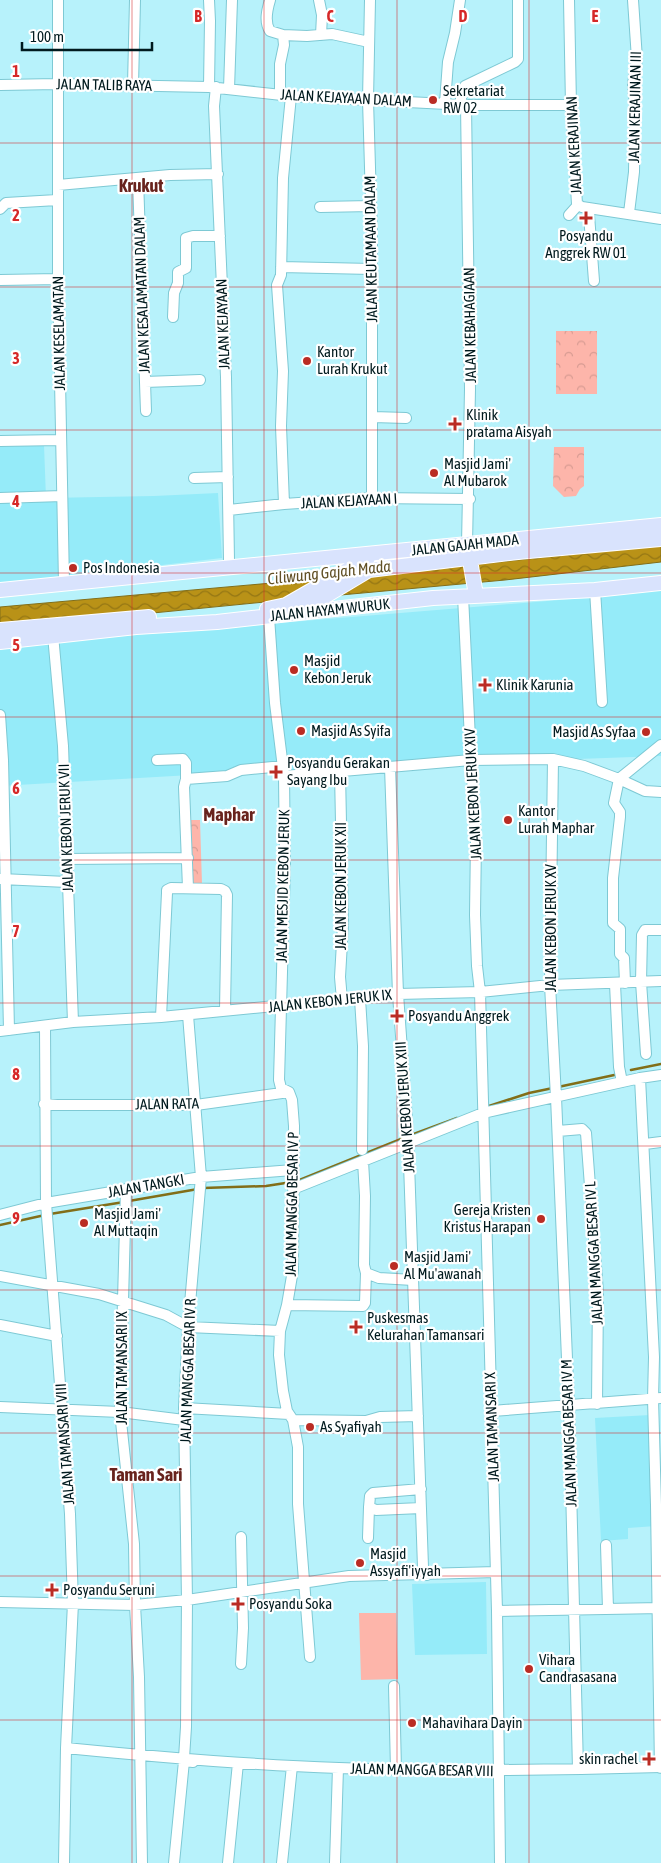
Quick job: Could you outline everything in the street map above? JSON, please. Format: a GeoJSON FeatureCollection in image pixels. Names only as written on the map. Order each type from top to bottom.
{"type":"FeatureCollection","features":[{"type":"Feature","properties":{"kind":"main road","name":"JALAN GAJAH MADA"},"geometry":{"type":"LineString","coordinates":[[202,623],[292,612],[314,603],[364,572],[467,553],[661,525]]}},
{"type":"Feature","properties":{"kind":"main road","name":"JALAN GAJAH MADA"},"geometry":{"type":"LineString","coordinates":[[0,590],[378,554],[467,553],[661,539]]}},
{"type":"Feature","properties":{"kind":"main road"},"geometry":{"type":"LineString","coordinates":[[190,571],[198,563],[436,541],[467,553],[471,592]]}},
{"type":"Feature","properties":{"kind":"main road"},"geometry":{"type":"LineString","coordinates":[[272,612],[378,554]]}},
{"type":"Feature","properties":{"kind":"main road","name":"JALAN HAYAM WURUK"},"geometry":{"type":"LineString","coordinates":[[0,642],[136,627],[202,623],[272,612],[471,592],[595,590],[661,583]]}},
{"type":"Feature","properties":{"kind":"main road","name":"JALAN HAYAM WURUK"},"geometry":{"type":"LineString","coordinates":[[0,630],[116,619],[272,612]]}},
{"type":"Feature","properties":{"kind":"street","name":"JALAN KESELAMATAN"},"geometry":{"type":"LineString","coordinates":[[58,0],[57,200],[64,583]]}},
{"type":"Feature","properties":{"kind":"street"},"geometry":{"type":"LineString","coordinates":[[133,85],[135,0]]}},
{"type":"Feature","properties":{"kind":"street"},"geometry":{"type":"LineString","coordinates":[[209,0],[212,87]]}},
{"type":"Feature","properties":{"kind":"street"},"geometry":{"type":"LineString","coordinates":[[229,89],[232,0]]}},
{"type":"Feature","properties":{"kind":"street"},"geometry":{"type":"LineString","coordinates":[[270,0],[267,11],[267,27],[270,31],[284,35],[348,36],[369,42]]}},
{"type":"Feature","properties":{"kind":"street"},"geometry":{"type":"LineString","coordinates":[[319,0],[322,15],[321,35]]}},
{"type":"Feature","properties":{"kind":"street","name":"JALAN KEUTAMAAN DALAM"},"geometry":{"type":"LineString","coordinates":[[370,0],[368,100],[372,269],[372,498]]}},
{"type":"Feature","properties":{"kind":"street"},"geometry":{"type":"LineString","coordinates":[[445,103],[448,62],[460,0]]}},
{"type":"Feature","properties":{"kind":"street"},"geometry":{"type":"LineString","coordinates":[[463,105],[462,94],[465,86],[514,62],[518,58],[518,0]]}},
{"type":"Feature","properties":{"kind":"street","name":"JALAN KERAJINAN"},"geometry":{"type":"LineString","coordinates":[[569,0],[571,105],[578,205],[661,219]]}},
{"type":"Feature","properties":{"kind":"street","name":"JALAN KERAJINAN III"},"geometry":{"type":"LineString","coordinates":[[629,213],[634,172],[636,107],[632,84],[637,59],[633,0]]}},
{"type":"Feature","properties":{"kind":"street"},"geometry":{"type":"LineString","coordinates":[[280,95],[280,64],[284,35]]}},
{"type":"Feature","properties":{"kind":"street","name":"JALAN TALIB RAYA"},"geometry":{"type":"LineString","coordinates":[[0,85],[57,84],[212,87]]}},
{"type":"Feature","properties":{"kind":"street","name":"JALAN KEJAYAAN DALAM"},"geometry":{"type":"LineString","coordinates":[[212,87],[291,96],[463,105],[571,105]]}},
{"type":"Feature","properties":{"kind":"street","name":"JALAN KEJAYAAN"},"geometry":{"type":"LineString","coordinates":[[212,87],[218,174],[229,560]]}},
{"type":"Feature","properties":{"kind":"street"},"geometry":{"type":"LineString","coordinates":[[284,504],[281,426],[283,371],[277,285],[281,267],[283,178],[291,96]]}},
{"type":"Feature","properties":{"kind":"street","name":"JALAN KEBAHAGIAAN"},"geometry":{"type":"LineString","coordinates":[[463,105],[470,389],[470,499],[467,553]]}},
{"type":"Feature","properties":{"kind":"street"},"geometry":{"type":"LineString","coordinates":[[58,185],[170,175],[218,174]]}},
{"type":"Feature","properties":{"kind":"street","name":"JALAN KESALAMATAN DALAM"},"geometry":{"type":"LineString","coordinates":[[138,179],[146,411]]}},
{"type":"Feature","properties":{"kind":"street"},"geometry":{"type":"LineString","coordinates":[[0,209],[6,203],[57,200]]}},
{"type":"Feature","properties":{"kind":"street"},"geometry":{"type":"LineString","coordinates":[[569,215],[578,205]]}},
{"type":"Feature","properties":{"kind":"street"},"geometry":{"type":"LineString","coordinates":[[320,207],[371,206]]}},
{"type":"Feature","properties":{"kind":"street"},"geometry":{"type":"LineString","coordinates":[[589,215],[594,281]]}},
{"type":"Feature","properties":{"kind":"street"},"geometry":{"type":"LineString","coordinates":[[173,317],[174,293],[178,283],[178,272],[186,268],[186,238],[220,236]]}},
{"type":"Feature","properties":{"kind":"street"},"geometry":{"type":"LineString","coordinates":[[281,267],[372,269]]}},
{"type":"Feature","properties":{"kind":"street"},"geometry":{"type":"LineString","coordinates":[[0,280],[58,278]]}},
{"type":"Feature","properties":{"kind":"street"},"geometry":{"type":"LineString","coordinates":[[145,382],[200,380]]}},
{"type":"Feature","properties":{"kind":"street"},"geometry":{"type":"LineString","coordinates":[[373,417],[406,418]]}},
{"type":"Feature","properties":{"kind":"street"},"geometry":{"type":"LineString","coordinates":[[0,441],[60,440]]}},
{"type":"Feature","properties":{"kind":"street"},"geometry":{"type":"LineString","coordinates":[[194,478],[228,477]]}},
{"type":"Feature","properties":{"kind":"street"},"geometry":{"type":"LineString","coordinates":[[0,498],[62,496]]}},
{"type":"Feature","properties":{"kind":"street","name":"JALAN KEJAYAAN I"},"geometry":{"type":"LineString","coordinates":[[229,510],[372,498],[470,499]]}},
{"type":"Feature","properties":{"kind":"street"},"geometry":{"type":"LineString","coordinates":[[595,590],[602,702]]}},
{"type":"Feature","properties":{"kind":"street","name":"JALAN KEBON JERUK XIV"},"geometry":{"type":"LineString","coordinates":[[471,592],[470,760],[476,840],[475,915],[480,992]]}},
{"type":"Feature","properties":{"kind":"street","name":"JALAN MESJID KEBON JERUK"},"geometry":{"type":"LineString","coordinates":[[272,612],[275,703],[284,771],[285,864],[281,969],[282,1006]]}},
{"type":"Feature","properties":{"kind":"street","name":"JALAN KEBON JERUK VII"},"geometry":{"type":"LineString","coordinates":[[54,635],[63,746],[73,1022]]}},
{"type":"Feature","properties":{"kind":"street"},"geometry":{"type":"LineString","coordinates":[[0,715],[5,1031]]}},
{"type":"Feature","properties":{"kind":"street"},"geometry":{"type":"LineString","coordinates":[[621,1076],[620,983],[624,958],[620,954],[620,929],[613,923],[613,878],[620,817],[620,812],[614,804],[619,779],[661,745]]}},
{"type":"Feature","properties":{"kind":"street"},"geometry":{"type":"LineString","coordinates":[[157,760],[182,759],[186,763],[184,787],[188,888]]}},
{"type":"Feature","properties":{"kind":"street"},"geometry":{"type":"LineString","coordinates":[[186,780],[227,776],[242,770],[340,772],[470,760],[553,759],[584,766],[619,779],[645,792],[661,792]]}},
{"type":"Feature","properties":{"kind":"street","name":"JALAN KEBON JERUK XV"},"geometry":{"type":"LineString","coordinates":[[553,759],[550,985],[556,1095]]}},
{"type":"Feature","properties":{"kind":"street","name":"JALAN KEBON JERUK XIII"},"geometry":{"type":"LineString","coordinates":[[390,768],[398,994],[409,1140],[423,1567],[427,1576]]}},
{"type":"Feature","properties":{"kind":"street","name":"JALAN KEBON JERUK XII"},"geometry":{"type":"LineString","coordinates":[[340,772],[343,925],[340,977],[342,1000]]}},
{"type":"Feature","properties":{"kind":"street"},"geometry":{"type":"LineString","coordinates":[[66,859],[188,858]]}},
{"type":"Feature","properties":{"kind":"street"},"geometry":{"type":"LineString","coordinates":[[3,879],[67,882]]}},
{"type":"Feature","properties":{"kind":"street"},"geometry":{"type":"LineString","coordinates":[[161,1018],[167,890],[171,888],[221,889],[227,895],[225,1010]]}},
{"type":"Feature","properties":{"kind":"street"},"geometry":{"type":"LineString","coordinates":[[646,1054],[640,982],[643,933],[647,930],[661,930]]}},
{"type":"Feature","properties":{"kind":"street","name":"JALAN KEBON JERUK IX"},"geometry":{"type":"LineString","coordinates":[[5,1031],[73,1022],[161,1018],[225,1010],[398,994],[480,992],[550,985],[661,981]]}},
{"type":"Feature","properties":{"kind":"street","name":"JALAN TAMANSARI X"},"geometry":{"type":"LineString","coordinates":[[480,992],[498,1611],[500,1863]]}},
{"type":"Feature","properties":{"kind":"street"},"geometry":{"type":"LineString","coordinates":[[360,999],[363,1046],[362,1150]]}},
{"type":"Feature","properties":{"kind":"street","name":"JALAN MANGGA BESAR IV P"},"geometry":{"type":"LineString","coordinates":[[282,1006],[279,1080],[281,1088],[289,1092],[292,1100],[294,1126],[293,1270],[280,1331],[278,1354],[283,1391],[298,1447],[298,1504],[310,1657]]}},
{"type":"Feature","properties":{"kind":"street","name":"JALAN MANGGA BESAR IV R"},"geometry":{"type":"LineString","coordinates":[[184,1760],[187,1600],[184,1408],[188,1327],[201,1181],[188,1014]]}},
{"type":"Feature","properties":{"kind":"street","name":"JALAN TAMANSARI VIII"},"geometry":{"type":"LineString","coordinates":[[45,1026],[44,1104],[47,1210],[70,1514],[73,1604],[66,1748],[64,1863]]}},
{"type":"Feature","properties":{"kind":"street"},"geometry":{"type":"LineString","coordinates":[[293,1187],[363,1161],[482,1109],[556,1095],[621,1076],[640,1078],[661,1076]]}},
{"type":"Feature","properties":{"kind":"street"},"geometry":{"type":"LineString","coordinates":[[640,1078],[645,1144],[657,1399],[661,1768]]}},
{"type":"Feature","properties":{"kind":"street","name":"JALAN RATA"},"geometry":{"type":"LineString","coordinates":[[44,1104],[196,1104],[289,1092]]}},
{"type":"Feature","properties":{"kind":"street","name":"JALAN MANGGA BESAR IV M"},"geometry":{"type":"LineString","coordinates":[[556,1095],[568,1406],[578,1769]]}},
{"type":"Feature","properties":{"kind":"street","name":"JALAN MANGGA BESAR IV L"},"geometry":{"type":"LineString","coordinates":[[558,1131],[582,1130],[586,1133],[598,1292],[597,1404]]}},
{"type":"Feature","properties":{"kind":"street"},"geometry":{"type":"LineString","coordinates":[[645,1144],[661,1142]]}},
{"type":"Feature","properties":{"kind":"street"},"geometry":{"type":"LineString","coordinates":[[287,1305],[363,1306],[365,1304],[365,1182],[363,1161]]}},
{"type":"Feature","properties":{"kind":"street","name":"JALAN TANGKI"},"geometry":{"type":"LineString","coordinates":[[0,1215],[47,1210],[126,1197],[201,1181],[293,1173]]}},
{"type":"Feature","properties":{"kind":"street","name":"JALAN TAMANSARI IX"},"geometry":{"type":"LineString","coordinates":[[126,1197],[120,1412],[133,1525],[141,1755],[142,1863]]}},
{"type":"Feature","properties":{"kind":"street"},"geometry":{"type":"LineString","coordinates":[[366,1273],[379,1278],[413,1280]]}},
{"type":"Feature","properties":{"kind":"street"},"geometry":{"type":"LineString","coordinates":[[0,1276],[53,1285],[122,1301],[166,1315],[188,1327],[280,1331]]}},
{"type":"Feature","properties":{"kind":"street"},"geometry":{"type":"LineString","coordinates":[[0,1325],[57,1336]]}},
{"type":"Feature","properties":{"kind":"street"},"geometry":{"type":"LineString","coordinates":[[492,1412],[657,1399]]}},
{"type":"Feature","properties":{"kind":"street"},"geometry":{"type":"LineString","coordinates":[[0,1407],[120,1412],[184,1420]]}},
{"type":"Feature","properties":{"kind":"street"},"geometry":{"type":"LineString","coordinates":[[184,1408],[366,1421],[380,1417],[418,1416]]}},
{"type":"Feature","properties":{"kind":"street"},"geometry":{"type":"LineString","coordinates":[[368,1538],[369,1507],[372,1493],[421,1490]]}},
{"type":"Feature","properties":{"kind":"street"},"geometry":{"type":"LineString","coordinates":[[369,1507],[376,1510],[421,1508]]}},
{"type":"Feature","properties":{"kind":"street"},"geometry":{"type":"LineString","coordinates":[[241,1537],[243,1628],[241,1664]]}},
{"type":"Feature","properties":{"kind":"street"},"geometry":{"type":"LineString","coordinates":[[606,1545],[608,1609]]}},
{"type":"Feature","properties":{"kind":"street"},"geometry":{"type":"LineString","coordinates":[[0,1602],[135,1605],[187,1600],[349,1576],[427,1576],[496,1572]]}},
{"type":"Feature","properties":{"kind":"street"},"geometry":{"type":"LineString","coordinates":[[498,1611],[660,1608]]}},
{"type":"Feature","properties":{"kind":"street"},"geometry":{"type":"LineString","coordinates":[[394,1686],[396,1770]]}},
{"type":"Feature","properties":{"kind":"street"},"geometry":{"type":"LineString","coordinates":[[66,1748],[184,1760],[174,1863]]}},
{"type":"Feature","properties":{"kind":"street","name":"JALAN MANGGA BESAR VIII"},"geometry":{"type":"LineString","coordinates":[[184,1760],[338,1770],[500,1771],[661,1768]]}},
{"type":"Feature","properties":{"kind":"street"},"geometry":{"type":"LineString","coordinates":[[228,1863],[238,1765]]}},
{"type":"Feature","properties":{"kind":"street"},"geometry":{"type":"LineString","coordinates":[[282,1863],[291,1768]]}},
{"type":"Feature","properties":{"kind":"street"},"geometry":{"type":"LineString","coordinates":[[335,1863],[338,1770]]}},
{"type":"Feature","properties":{"kind":"shaded area"},"geometry":{"type":"Polygon","coordinates":[[[44,445],[46,498],[218,493],[222,558],[0,584],[0,447],[44,445]]]}},
{"type":"Feature","properties":{"kind":"shaded area"},"geometry":{"type":"Polygon","coordinates":[[[661,588],[661,756],[279,770],[0,786],[0,646],[596,597],[661,588]]]}},
{"type":"Feature","properties":{"kind":"shaded area"},"geometry":{"type":"Polygon","coordinates":[[[650,1415],[656,1526],[628,1528],[628,1539],[601,1541],[595,1418],[650,1415]]]}},
{"type":"Feature","properties":{"kind":"shaded area"},"geometry":{"type":"Polygon","coordinates":[[[486,1582],[487,1654],[415,1655],[412,1584],[486,1582]]]}},
{"type":"Feature","properties":{"kind":"green space"},"geometry":{"type":"Polygon","coordinates":[[[556,331],[597,331],[597,394],[556,394],[556,331]]]}},
{"type":"Feature","properties":{"kind":"green space"},"geometry":{"type":"Polygon","coordinates":[[[554,447],[584,447],[584,486],[576,496],[564,497],[553,486],[554,447]]]}},
{"type":"Feature","properties":{"kind":"green space"},"geometry":{"type":"Polygon","coordinates":[[[190,820],[200,820],[202,884],[192,885],[190,820]]]}},
{"type":"Feature","properties":{"kind":"green space"},"geometry":{"type":"Polygon","coordinates":[[[359,1613],[396,1613],[398,1679],[361,1680],[359,1613]]]}},
{"type":"Feature","properties":{"kind":"water"},"geometry":{"type":"Polygon","coordinates":[[[661,545],[661,562],[505,580],[0,628],[0,607],[442,568],[661,545]]]}},
{"type":"Feature","properties":{"kind":"waterway"},"geometry":{"type":"LineString","coordinates":[[631,1070],[661,1064]]}},
{"type":"Feature","properties":{"kind":"waterway"},"geometry":{"type":"LineString","coordinates":[[558,1087],[619,1074]]}},
{"type":"Feature","properties":{"kind":"waterway"},"geometry":{"type":"LineString","coordinates":[[486,1107],[529,1093],[553,1088]]}},
{"type":"Feature","properties":{"kind":"waterway"},"geometry":{"type":"LineString","coordinates":[[411,1135],[457,1118]]}},
{"type":"Feature","properties":{"kind":"waterway"},"geometry":{"type":"LineString","coordinates":[[297,1181],[406,1137]]}},
{"type":"Feature","properties":{"kind":"waterway"},"geometry":{"type":"LineString","coordinates":[[203,1188],[266,1186],[292,1182]]}},
{"type":"Feature","properties":{"kind":"waterway"},"geometry":{"type":"LineString","coordinates":[[129,1201],[198,1189]]}},
{"type":"Feature","properties":{"kind":"waterway"},"geometry":{"type":"LineString","coordinates":[[50,1214],[124,1202]]}},
{"type":"Feature","properties":{"kind":"waterway"},"geometry":{"type":"LineString","coordinates":[[0,1225],[45,1215]]}},
{"type":"Feature","properties":{"kind":"place","name":"Sekretariat RW 02"},"geometry":{"type":"Point","coordinates":[433,100]}},
{"type":"Feature","properties":{"kind":"place","name":"Posyandu Anggrek RW 01"},"geometry":{"type":"Point","coordinates":[586,218]}},
{"type":"Feature","properties":{"kind":"place","name":"Kantor Lurah Krukut"},"geometry":{"type":"Point","coordinates":[307,361]}},
{"type":"Feature","properties":{"kind":"place","name":"Klinik pratama Aisyah"},"geometry":{"type":"Point","coordinates":[455,424]}},
{"type":"Feature","properties":{"kind":"place","name":"Masjid Jami' Al Mubarok"},"geometry":{"type":"Point","coordinates":[434,473]}},
{"type":"Feature","properties":{"kind":"place","name":"Pos Indonesia"},"geometry":{"type":"Point","coordinates":[73,568]}},
{"type":"Feature","properties":{"kind":"place","name":"Masjid Kebon Jeruk"},"geometry":{"type":"Point","coordinates":[294,670]}},
{"type":"Feature","properties":{"kind":"place","name":"Klinik Karunia"},"geometry":{"type":"Point","coordinates":[485,685]}},
{"type":"Feature","properties":{"kind":"place","name":"Masjid As Syifa"},"geometry":{"type":"Point","coordinates":[301,731]}},
{"type":"Feature","properties":{"kind":"place","name":"Masjid As Syfaa"},"geometry":{"type":"Point","coordinates":[646,732]}},
{"type":"Feature","properties":{"kind":"place","name":"Posyandu Gerakan Sayang Ibu"},"geometry":{"type":"Point","coordinates":[276,772]}},
{"type":"Feature","properties":{"kind":"place","name":"Kantor Lurah Maphar"},"geometry":{"type":"Point","coordinates":[508,820]}},
{"type":"Feature","properties":{"kind":"place","name":"Posyandu Anggrek"},"geometry":{"type":"Point","coordinates":[397,1016]}},
{"type":"Feature","properties":{"kind":"place","name":"Gereja Kristen Kristus Harapan"},"geometry":{"type":"Point","coordinates":[541,1219]}},
{"type":"Feature","properties":{"kind":"place","name":"Masjid Jami' Al Muttaqin"},"geometry":{"type":"Point","coordinates":[84,1223]}},
{"type":"Feature","properties":{"kind":"place","name":"Masjid Jami' Al Mu'awanah"},"geometry":{"type":"Point","coordinates":[394,1266]}},
{"type":"Feature","properties":{"kind":"place","name":"Puskesmas Kelurahan Tamansari"},"geometry":{"type":"Point","coordinates":[356,1327]}},
{"type":"Feature","properties":{"kind":"place","name":"As Syafiyah"},"geometry":{"type":"Point","coordinates":[310,1427]}},
{"type":"Feature","properties":{"kind":"place","name":"Masjid Assyafi'iyyah"},"geometry":{"type":"Point","coordinates":[360,1563]}},
{"type":"Feature","properties":{"kind":"place","name":"Posyandu Seruni"},"geometry":{"type":"Point","coordinates":[52,1590]}},
{"type":"Feature","properties":{"kind":"place","name":"Posyandu Soka"},"geometry":{"type":"Point","coordinates":[238,1604]}},
{"type":"Feature","properties":{"kind":"place","name":"Vihara Candrasasana"},"geometry":{"type":"Point","coordinates":[529,1669]}},
{"type":"Feature","properties":{"kind":"place","name":"Mahavihara Dayin"},"geometry":{"type":"Point","coordinates":[412,1723]}},
{"type":"Feature","properties":{"kind":"place","name":"skin rachel"},"geometry":{"type":"Point","coordinates":[649,1759]}},
{"type":"Feature","properties":{"kind":"district","name":"Krukut"},"geometry":{"type":"Point","coordinates":[141,186]}},
{"type":"Feature","properties":{"kind":"district","name":"Maphar"},"geometry":{"type":"Point","coordinates":[229,815]}},
{"type":"Feature","properties":{"kind":"district","name":"Taman Sari"},"geometry":{"type":"Point","coordinates":[146,1475]}},
{"type":"Feature","properties":{"kind":"water label","name":"Ciliwung Gajah Mada"},"geometry":{"type":"Point","coordinates":[329,572]}}]}
